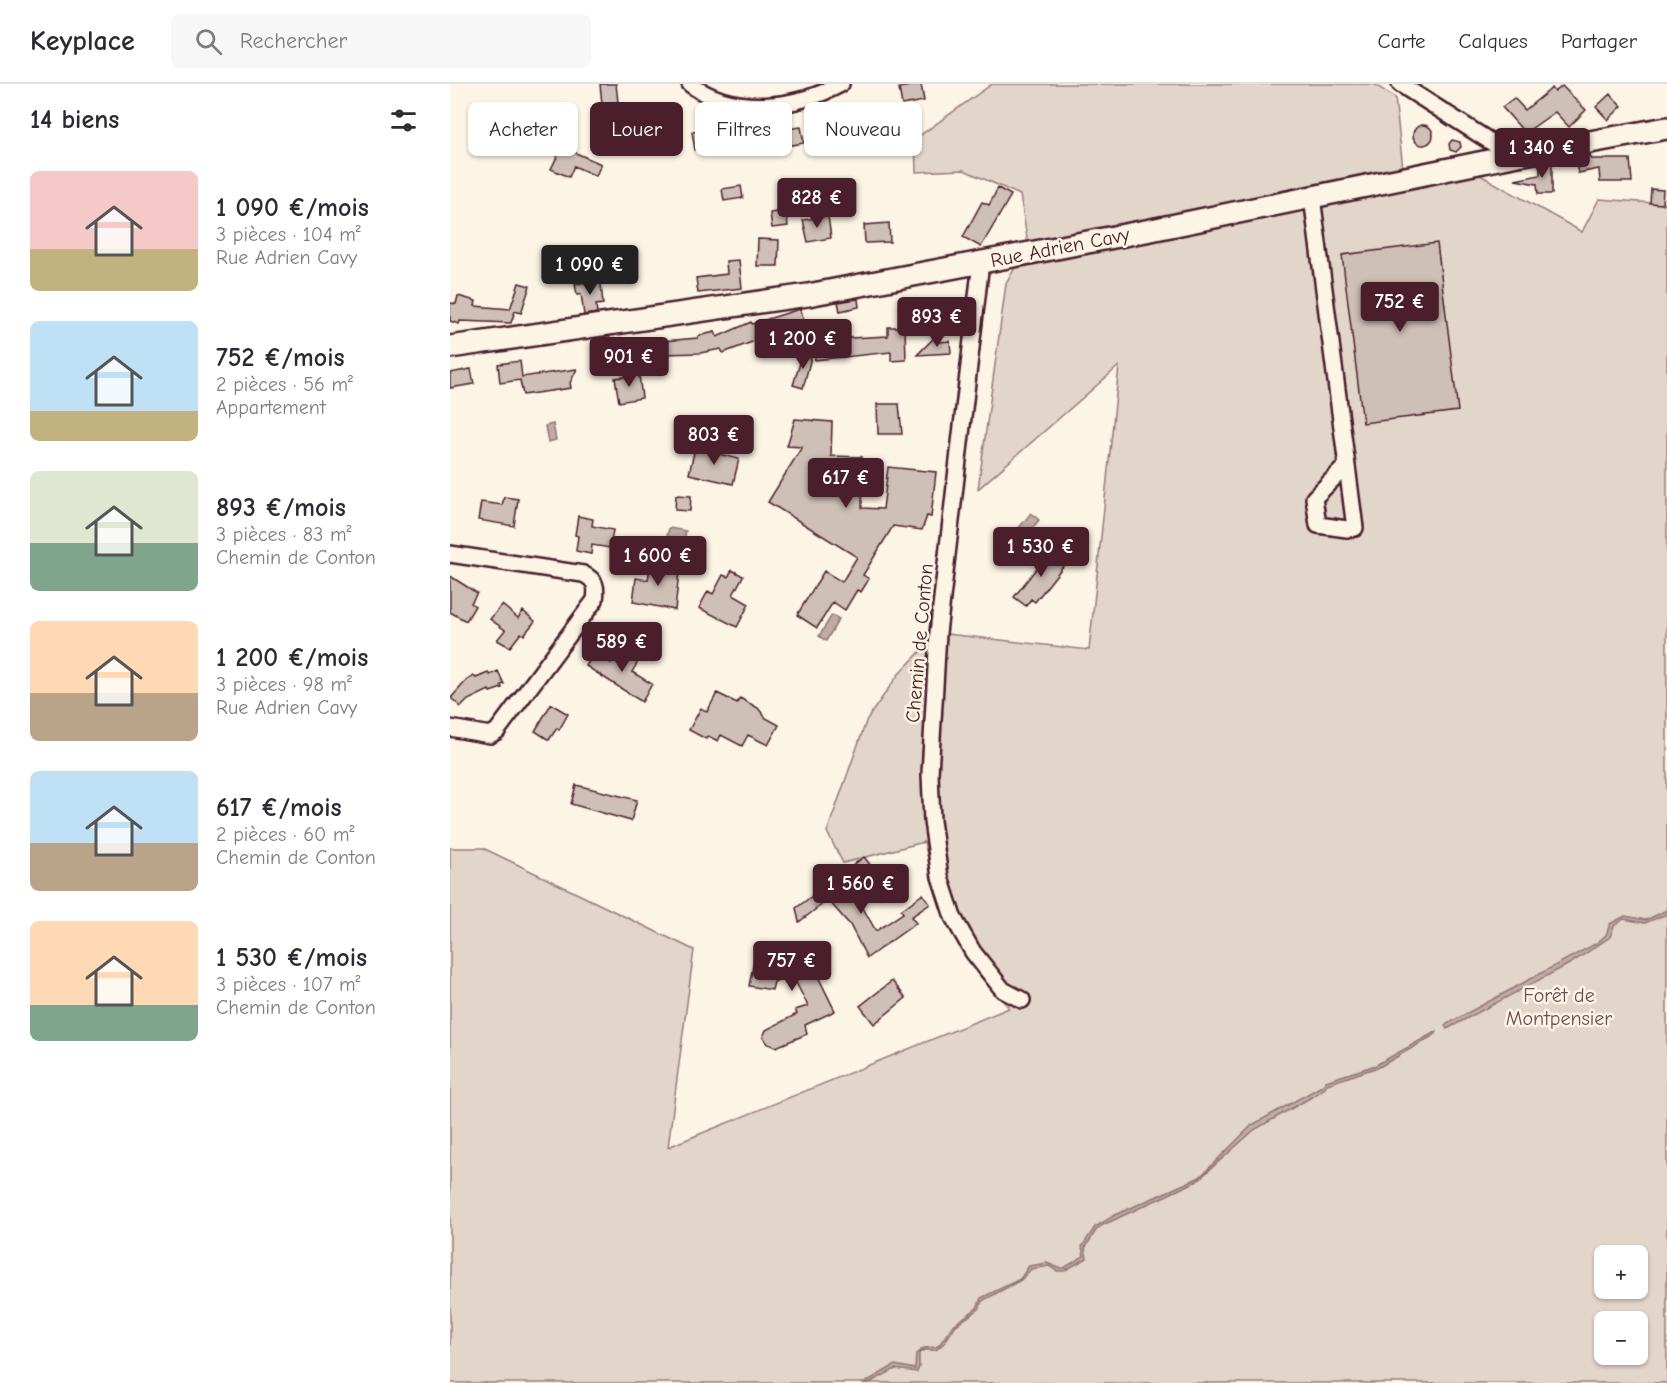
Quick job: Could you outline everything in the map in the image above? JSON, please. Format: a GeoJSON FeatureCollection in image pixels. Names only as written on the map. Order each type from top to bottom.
{"type":"FeatureCollection","features":[{"type":"Feature","properties":{"kind":"main road","name":"Rue Adrien Cavy"},"geometry":{"type":"LineString","coordinates":[[450,346],[808,295],[1513,156],[1667,128]]}},
{"type":"Feature","properties":{"kind":"street"},"geometry":{"type":"LineString","coordinates":[[690,84],[712,97],[749,105],[775,106],[822,94],[841,84]]}},
{"type":"Feature","properties":{"kind":"street"},"geometry":{"type":"LineString","coordinates":[[1400,84],[1513,156]]}},
{"type":"Feature","properties":{"kind":"street"},"geometry":{"type":"LineString","coordinates":[[1312,197],[1347,465]]}},
{"type":"Feature","properties":{"kind":"street","name":"Chemin de Conton"},"geometry":{"type":"LineString","coordinates":[[981,262],[938,633],[930,774],[932,821],[940,877],[952,917],[973,952],[1003,990],[1022,1000]]}},
{"type":"Feature","properties":{"kind":"street"},"geometry":{"type":"LineString","coordinates":[[450,554],[583,574],[592,578],[597,588],[594,600],[497,731],[490,735],[450,728]]}},
{"type":"Feature","properties":{"kind":"green space","name":"Forêt de Montpensier"},"geometry":{"type":"Polygon","coordinates":[[[992,84],[1374,84],[1395,98],[1403,168],[1450,158],[1582,232],[1599,199],[1667,204],[1667,1383],[450,1383],[450,848],[483,848],[694,950],[668,1147],[1009,1008],[978,972],[941,910],[924,842],[843,863],[827,832],[867,719],[898,675],[938,633],[1089,650],[1119,366],[978,489],[1006,284],[1028,244],[1020,195],[964,170],[916,172],[916,156],[922,156],[922,134],[992,84]]]}},
{"type":"Feature","properties":{"kind":"shaded area"},"geometry":{"type":"Polygon","coordinates":[[[628,251],[632,272],[621,273],[618,253],[628,251]]]}},
{"type":"Feature","properties":{"kind":"shaded area"},"geometry":{"type":"Polygon","coordinates":[[[553,424],[556,440],[548,442],[545,426],[553,424]]]}},
{"type":"Feature","properties":{"kind":"shaded area"},"geometry":{"type":"Polygon","coordinates":[[[1031,513],[1039,520],[1026,536],[1017,530],[1031,513]]]}},
{"type":"Feature","properties":{"kind":"shaded area"},"geometry":{"type":"Polygon","coordinates":[[[669,528],[686,531],[684,539],[667,536],[669,528]]]}},
{"type":"Feature","properties":{"kind":"shaded area"},"geometry":{"type":"Polygon","coordinates":[[[832,615],[839,619],[826,641],[819,636],[832,615]]]}},
{"type":"Feature","properties":{"kind":"shaded area"},"geometry":{"type":"Polygon","coordinates":[[[1667,910],[1667,914],[1645,923],[1624,919],[1614,926],[1610,937],[1571,963],[1447,1029],[1445,1025],[1597,943],[1606,935],[1610,924],[1625,916],[1646,920],[1667,910]]]}},
{"type":"Feature","properties":{"kind":"shaded area"},"geometry":{"type":"Polygon","coordinates":[[[1437,1031],[1436,1034],[1381,1066],[1327,1084],[1315,1095],[1254,1130],[1197,1181],[1103,1225],[1097,1229],[1085,1248],[1087,1258],[1064,1271],[1057,1271],[1049,1266],[1031,1269],[1021,1280],[982,1301],[979,1309],[955,1326],[945,1342],[936,1350],[924,1350],[919,1353],[917,1372],[895,1369],[869,1383],[864,1383],[895,1365],[915,1369],[916,1354],[924,1348],[936,1347],[940,1344],[952,1326],[977,1308],[981,1298],[1020,1279],[1029,1266],[1047,1263],[1064,1268],[1084,1256],[1082,1247],[1095,1227],[1115,1215],[1200,1177],[1252,1125],[1322,1086],[1326,1081],[1376,1065],[1437,1031]]]}},
{"type":"Feature","properties":{"kind":"building"},"geometry":{"type":"Polygon","coordinates":[[[600,84],[616,84],[618,102],[602,102],[600,84]]]}},
{"type":"Feature","properties":{"kind":"building"},"geometry":{"type":"Polygon","coordinates":[[[921,84],[924,101],[901,102],[899,88],[921,84]]]}},
{"type":"Feature","properties":{"kind":"building"},"geometry":{"type":"Polygon","coordinates":[[[1562,86],[1586,110],[1569,127],[1555,112],[1525,133],[1502,107],[1514,98],[1525,110],[1552,88],[1555,92],[1562,86]]]}},
{"type":"Feature","properties":{"kind":"building"},"geometry":{"type":"Polygon","coordinates":[[[1610,94],[1622,106],[1608,120],[1596,107],[1610,94]]]}},
{"type":"Feature","properties":{"kind":"building"},"geometry":{"type":"Polygon","coordinates":[[[1423,125],[1430,128],[1433,135],[1430,142],[1423,145],[1416,142],[1413,135],[1416,128],[1423,125]]]}},
{"type":"Feature","properties":{"kind":"building"},"geometry":{"type":"Polygon","coordinates":[[[801,127],[804,143],[792,145],[792,128],[801,127]]]}},
{"type":"Feature","properties":{"kind":"building"},"geometry":{"type":"Polygon","coordinates":[[[692,132],[695,132],[695,150],[692,132]]]}},
{"type":"Feature","properties":{"kind":"building"},"geometry":{"type":"Polygon","coordinates":[[[1452,140],[1460,142],[1461,147],[1456,152],[1450,150],[1449,144],[1452,140]]]}},
{"type":"Feature","properties":{"kind":"building"},"geometry":{"type":"Polygon","coordinates":[[[578,154],[601,164],[596,176],[574,166],[569,177],[551,169],[558,156],[578,156],[578,154]]]}},
{"type":"Feature","properties":{"kind":"building"},"geometry":{"type":"Polygon","coordinates":[[[1590,155],[1591,159],[1630,159],[1632,182],[1600,182],[1599,169],[1578,173],[1575,158],[1590,155]]]}},
{"type":"Feature","properties":{"kind":"building"},"geometry":{"type":"Polygon","coordinates":[[[1552,163],[1552,194],[1538,194],[1537,184],[1515,180],[1540,175],[1540,164],[1552,163]]]}},
{"type":"Feature","properties":{"kind":"building"},"geometry":{"type":"Polygon","coordinates":[[[799,181],[810,182],[809,214],[798,213],[799,181]]]}},
{"type":"Feature","properties":{"kind":"building"},"geometry":{"type":"Polygon","coordinates":[[[741,186],[743,198],[724,201],[722,189],[741,186]]]}},
{"type":"Feature","properties":{"kind":"building"},"geometry":{"type":"Polygon","coordinates":[[[998,188],[1011,195],[981,247],[963,237],[982,202],[989,205],[998,188]]]}},
{"type":"Feature","properties":{"kind":"building"},"geometry":{"type":"Polygon","coordinates":[[[1651,189],[1663,190],[1662,204],[1650,203],[1651,189]]]}},
{"type":"Feature","properties":{"kind":"building"},"geometry":{"type":"Polygon","coordinates":[[[786,210],[788,226],[772,228],[770,213],[786,210]]]}},
{"type":"Feature","properties":{"kind":"building"},"geometry":{"type":"Polygon","coordinates":[[[828,216],[831,238],[808,242],[803,220],[828,216]]]}},
{"type":"Feature","properties":{"kind":"building"},"geometry":{"type":"Polygon","coordinates":[[[889,223],[890,242],[865,243],[864,225],[889,223]]]}},
{"type":"Feature","properties":{"kind":"building"},"geometry":{"type":"Polygon","coordinates":[[[758,239],[779,240],[778,266],[757,266],[758,239]]]}},
{"type":"Feature","properties":{"kind":"building"},"geometry":{"type":"Polygon","coordinates":[[[1437,243],[1458,411],[1363,423],[1342,255],[1437,243]]]}},
{"type":"Feature","properties":{"kind":"building"},"geometry":{"type":"Polygon","coordinates":[[[739,260],[742,288],[698,293],[696,278],[727,274],[726,261],[739,260]]]}},
{"type":"Feature","properties":{"kind":"building"},"geometry":{"type":"Polygon","coordinates":[[[595,281],[601,284],[603,304],[596,305],[597,313],[584,315],[581,294],[577,295],[575,284],[595,281]]]}},
{"type":"Feature","properties":{"kind":"building"},"geometry":{"type":"Polygon","coordinates":[[[519,283],[530,286],[521,313],[515,311],[511,323],[460,321],[459,324],[450,321],[450,303],[456,304],[458,296],[476,301],[475,306],[510,309],[519,283]]]}},
{"type":"Feature","properties":{"kind":"building"},"geometry":{"type":"Polygon","coordinates":[[[858,299],[859,307],[840,311],[838,302],[858,299]]]}},
{"type":"Feature","properties":{"kind":"building"},"geometry":{"type":"Polygon","coordinates":[[[800,309],[807,329],[770,341],[768,336],[723,353],[721,349],[700,353],[664,354],[663,341],[698,338],[698,336],[715,332],[717,337],[751,322],[752,324],[800,309]]]}},
{"type":"Feature","properties":{"kind":"building"},"geometry":{"type":"Polygon","coordinates":[[[888,327],[905,327],[906,360],[891,361],[891,352],[815,360],[813,340],[888,336],[888,327]]]}},
{"type":"Feature","properties":{"kind":"building"},"geometry":{"type":"Polygon","coordinates":[[[934,338],[939,342],[950,341],[951,353],[917,355],[934,338]]]}},
{"type":"Feature","properties":{"kind":"building"},"geometry":{"type":"Polygon","coordinates":[[[804,351],[812,354],[803,388],[793,385],[804,351]]]}},
{"type":"Feature","properties":{"kind":"building"},"geometry":{"type":"Polygon","coordinates":[[[520,361],[522,377],[577,369],[570,383],[571,388],[523,395],[520,380],[500,383],[498,364],[520,361]]]}},
{"type":"Feature","properties":{"kind":"building"},"geometry":{"type":"Polygon","coordinates":[[[471,369],[474,384],[450,388],[450,373],[471,369]]]}},
{"type":"Feature","properties":{"kind":"building"},"geometry":{"type":"Polygon","coordinates":[[[639,375],[642,398],[619,402],[615,378],[639,375]]]}},
{"type":"Feature","properties":{"kind":"building"},"geometry":{"type":"Polygon","coordinates":[[[877,404],[899,404],[902,434],[878,434],[877,404]]]}},
{"type":"Feature","properties":{"kind":"building"},"geometry":{"type":"Polygon","coordinates":[[[795,419],[832,422],[831,456],[862,457],[862,508],[883,509],[888,467],[936,472],[931,517],[927,516],[922,530],[893,526],[863,575],[869,579],[861,592],[857,590],[845,610],[833,602],[817,628],[797,615],[824,571],[842,582],[857,557],[768,502],[802,447],[787,446],[795,419]]]}},
{"type":"Feature","properties":{"kind":"building"},"geometry":{"type":"Polygon","coordinates":[[[695,448],[739,459],[733,484],[689,474],[695,448]]]}},
{"type":"Feature","properties":{"kind":"building"},"geometry":{"type":"Polygon","coordinates":[[[676,495],[691,496],[690,511],[675,510],[676,495]]]}},
{"type":"Feature","properties":{"kind":"building"},"geometry":{"type":"Polygon","coordinates":[[[504,497],[518,499],[514,526],[478,520],[481,502],[502,505],[504,497]]]}},
{"type":"Feature","properties":{"kind":"building"},"geometry":{"type":"Polygon","coordinates":[[[578,516],[593,519],[592,526],[613,530],[610,548],[592,545],[591,554],[576,551],[578,536],[575,535],[578,516]]]}},
{"type":"Feature","properties":{"kind":"building"},"geometry":{"type":"Polygon","coordinates":[[[1053,547],[1065,555],[1059,561],[1064,565],[1035,602],[1031,599],[1026,606],[1014,597],[1053,547]]]}},
{"type":"Feature","properties":{"kind":"building"},"geometry":{"type":"Polygon","coordinates":[[[651,561],[674,565],[673,571],[679,572],[675,610],[633,602],[636,578],[648,580],[651,561]]]}},
{"type":"Feature","properties":{"kind":"building"},"geometry":{"type":"Polygon","coordinates":[[[732,570],[743,576],[733,595],[749,604],[737,627],[699,608],[708,591],[713,594],[723,575],[728,577],[732,570]]]}},
{"type":"Feature","properties":{"kind":"building"},"geometry":{"type":"Polygon","coordinates":[[[450,576],[477,593],[471,603],[475,606],[466,621],[450,612],[450,576]]]}},
{"type":"Feature","properties":{"kind":"building"},"geometry":{"type":"Polygon","coordinates":[[[502,605],[518,618],[523,611],[535,621],[510,647],[497,640],[505,630],[490,619],[502,605]]]}},
{"type":"Feature","properties":{"kind":"building"},"geometry":{"type":"Polygon","coordinates":[[[621,647],[640,658],[632,672],[652,684],[642,702],[586,666],[594,653],[611,663],[621,647]]]}},
{"type":"Feature","properties":{"kind":"building"},"geometry":{"type":"Polygon","coordinates":[[[498,671],[504,684],[501,685],[502,688],[490,692],[489,690],[468,700],[461,707],[451,698],[467,680],[474,676],[476,678],[498,671]]]}},
{"type":"Feature","properties":{"kind":"building"},"geometry":{"type":"Polygon","coordinates":[[[717,693],[737,703],[740,698],[758,708],[766,718],[779,725],[768,745],[748,735],[742,746],[721,735],[718,741],[708,736],[706,739],[689,730],[701,708],[707,712],[717,693]]]}},
{"type":"Feature","properties":{"kind":"building"},"geometry":{"type":"Polygon","coordinates":[[[551,704],[568,714],[559,730],[557,728],[549,740],[535,731],[551,704]]]}},
{"type":"Feature","properties":{"kind":"building"},"geometry":{"type":"Polygon","coordinates":[[[576,785],[637,800],[631,821],[571,804],[576,785]]]}},
{"type":"Feature","properties":{"kind":"building"},"geometry":{"type":"Polygon","coordinates":[[[864,857],[890,890],[880,898],[853,865],[864,857]]]}},
{"type":"Feature","properties":{"kind":"building"},"geometry":{"type":"Polygon","coordinates":[[[843,873],[876,931],[903,913],[901,910],[923,894],[930,904],[911,917],[916,923],[867,958],[850,925],[828,900],[799,922],[796,908],[843,873]]]}},
{"type":"Feature","properties":{"kind":"building"},"geometry":{"type":"Polygon","coordinates":[[[802,944],[835,1011],[805,1025],[807,1034],[776,1047],[768,1044],[763,1037],[766,1030],[797,1014],[795,1010],[808,1006],[791,973],[774,982],[772,990],[749,986],[755,955],[776,958],[802,944]]]}},
{"type":"Feature","properties":{"kind":"building"},"geometry":{"type":"Polygon","coordinates":[[[892,981],[906,998],[874,1024],[860,1006],[892,981]]]}}]}
